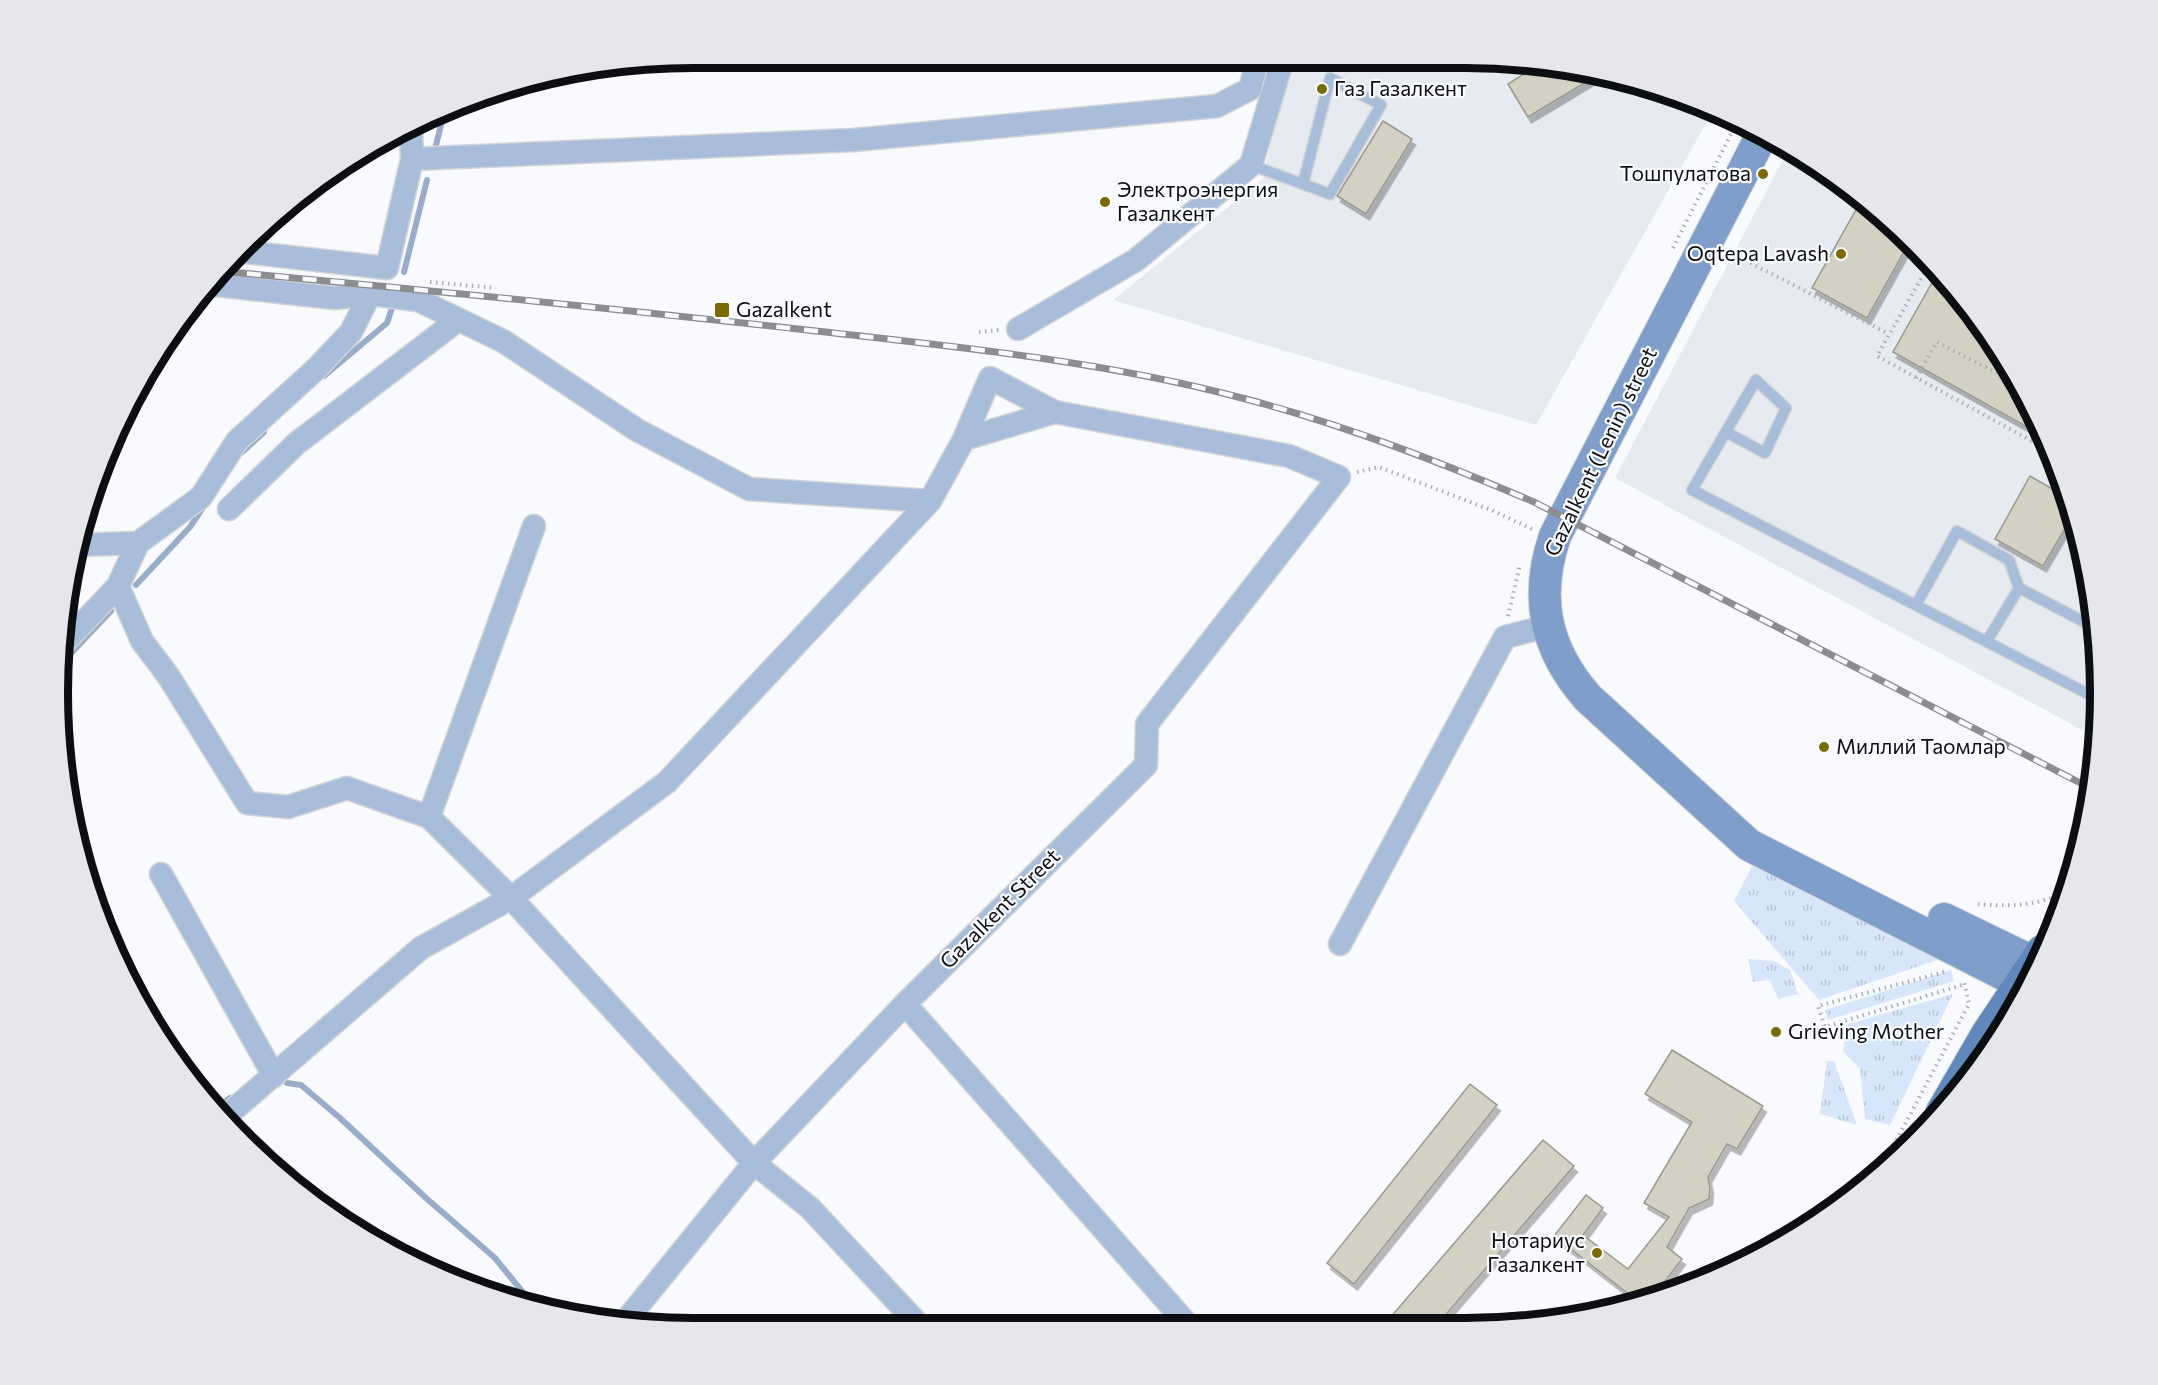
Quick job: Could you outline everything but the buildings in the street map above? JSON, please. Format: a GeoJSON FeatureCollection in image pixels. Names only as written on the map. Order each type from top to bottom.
{"type":"FeatureCollection","features":[{"type":"Feature","properties":{"kind":"main road","name":"Gazalkent (Lenin) street"},"geometry":{"type":"LineString","coordinates":[[1759,141],[1555,536],[1544,580],[1544,604],[1548,626],[1561,659],[1580,690],[1717,815],[1756,829],[2027,967]]}},
{"type":"Feature","properties":{"kind":"street"},"geometry":{"type":"LineString","coordinates":[[412,159],[854,140],[1217,106],[1250,89],[1256,68]]}},
{"type":"Feature","properties":{"kind":"street"},"geometry":{"type":"LineString","coordinates":[[1018,329],[1136,260],[1251,165],[1280,68]]}},
{"type":"Feature","properties":{"kind":"street"},"geometry":{"type":"LineString","coordinates":[[250,253],[387,268],[412,159],[411,135]]}},
{"type":"Feature","properties":{"kind":"street"},"geometry":{"type":"LineString","coordinates":[[219,285],[335,298],[370,294],[418,300],[503,341],[637,430],[749,489],[930,501]]}},
{"type":"Feature","properties":{"kind":"street"},"geometry":{"type":"LineString","coordinates":[[71,636],[118,586],[138,543],[201,497],[237,441],[316,369],[351,332],[370,294]]}},
{"type":"Feature","properties":{"kind":"street"},"geometry":{"type":"LineString","coordinates":[[229,508],[297,443],[458,320]]}},
{"type":"Feature","properties":{"kind":"street"},"geometry":{"type":"LineString","coordinates":[[230,1112],[420,948],[511,898],[668,782],[930,501],[964,439],[990,378],[1055,412],[1289,456],[1339,477]]}},
{"type":"Feature","properties":{"kind":"street"},"geometry":{"type":"LineString","coordinates":[[964,439],[1055,412]]}},
{"type":"Feature","properties":{"kind":"street","name":"Gazalkent Street"},"geometry":{"type":"LineString","coordinates":[[631,1314],[754,1163],[905,1004],[1146,765],[1148,724],[1339,477]]}},
{"type":"Feature","properties":{"kind":"street"},"geometry":{"type":"LineString","coordinates":[[429,817],[534,526]]}},
{"type":"Feature","properties":{"kind":"street"},"geometry":{"type":"LineString","coordinates":[[86,545],[138,543]]}},
{"type":"Feature","properties":{"kind":"street"},"geometry":{"type":"LineString","coordinates":[[118,586],[141,641],[169,677],[247,803],[288,807],[347,788],[429,817],[511,898],[754,1163],[810,1208],[912,1318]]}},
{"type":"Feature","properties":{"kind":"street"},"geometry":{"type":"LineString","coordinates":[[1340,944],[1505,637],[1548,626]]}},
{"type":"Feature","properties":{"kind":"street"},"geometry":{"type":"LineString","coordinates":[[161,874],[274,1076]]}},
{"type":"Feature","properties":{"kind":"street"},"geometry":{"type":"LineString","coordinates":[[905,1004],[1182,1318]]}},
{"type":"Feature","properties":{"kind":"lane"},"geometry":{"type":"LineString","coordinates":[[1251,165],[1330,194],[1381,105],[1330,78],[1303,184]]}},
{"type":"Feature","properties":{"kind":"lane"},"geometry":{"type":"LineString","coordinates":[[1726,432],[1765,453],[1786,408],[1755,380],[1692,490],[2090,695]]}},
{"type":"Feature","properties":{"kind":"lane"},"geometry":{"type":"LineString","coordinates":[[1916,605],[1957,531],[2008,560],[2019,588],[2086,623]]}},
{"type":"Feature","properties":{"kind":"lane"},"geometry":{"type":"LineString","coordinates":[[1986,641],[2019,588]]}},
{"type":"Feature","properties":{"kind":"path"},"geometry":{"type":"LineString","coordinates":[[1723,249],[1889,334]]}},
{"type":"Feature","properties":{"kind":"path"},"geometry":{"type":"LineString","coordinates":[[1926,270],[1877,356],[2039,445]]}},
{"type":"Feature","properties":{"kind":"path"},"geometry":{"type":"LineString","coordinates":[[428,281],[496,288]]}},
{"type":"Feature","properties":{"kind":"path"},"geometry":{"type":"LineString","coordinates":[[1916,378],[1937,342],[2005,377]]}},
{"type":"Feature","properties":{"kind":"path"},"geometry":{"type":"LineString","coordinates":[[1339,477],[1379,467],[1491,510],[1532,529]]}},
{"type":"Feature","properties":{"kind":"path"},"geometry":{"type":"LineString","coordinates":[[1978,904],[1995,906],[2055,898]]}},
{"type":"Feature","properties":{"kind":"path"},"geometry":{"type":"LineString","coordinates":[[1945,972],[1818,1006],[1825,1027],[1965,984]]}},
{"type":"Feature","properties":{"kind":"path"},"geometry":{"type":"LineString","coordinates":[[1892,1148],[1969,1004],[1965,984],[1961,977]]}},
{"type":"Feature","properties":{"kind":"shaded area"},"geometry":{"type":"Polygon","coordinates":[[[1284,68],[1466,68],[1547,73],[1627,89],[1704,115],[1708,120],[1536,425],[1113,300],[1264,178],[1284,68]]]}},
{"type":"Feature","properties":{"kind":"shaded area"},"geometry":{"type":"Polygon","coordinates":[[[1785,155],[1813,173],[1878,223],[1935,280],[1985,345],[2026,416],[2057,492],[2078,571],[2089,652],[2089,734],[1615,478],[1785,155]]]}},
{"type":"Feature","properties":{"kind":"green space"},"geometry":{"type":"Polygon","coordinates":[[[1754,863],[1940,959],[1819,1000],[1734,901],[1754,863]]]}},
{"type":"Feature","properties":{"kind":"green space"},"geometry":{"type":"Polygon","coordinates":[[[1748,959],[1774,961],[1790,970],[1798,994],[1778,999],[1770,980],[1753,982],[1748,959]]]}},
{"type":"Feature","properties":{"kind":"green space"},"geometry":{"type":"Polygon","coordinates":[[[1951,970],[1954,981],[1828,1020],[1825,1010],[1951,970]]]}},
{"type":"Feature","properties":{"kind":"green space"},"geometry":{"type":"Polygon","coordinates":[[[1953,994],[1890,1125],[1865,1119],[1860,1069],[1843,1051],[1848,1024],[1953,994]]]}},
{"type":"Feature","properties":{"kind":"green space"},"geometry":{"type":"Polygon","coordinates":[[[1827,1061],[1834,1061],[1857,1125],[1820,1114],[1827,1061]]]}},
{"type":"Feature","properties":{"kind":"waterway"},"geometry":{"type":"LineString","coordinates":[[436,145],[442,120]]}},
{"type":"Feature","properties":{"kind":"waterway"},"geometry":{"type":"LineString","coordinates":[[404,272],[427,180]]}},
{"type":"Feature","properties":{"kind":"waterway"},"geometry":{"type":"LineString","coordinates":[[324,376],[387,323],[394,302]]}},
{"type":"Feature","properties":{"kind":"waterway"},"geometry":{"type":"LineString","coordinates":[[240,454],[264,432]]}},
{"type":"Feature","properties":{"kind":"waterway"},"geometry":{"type":"LineString","coordinates":[[136,585],[190,527],[204,506]]}},
{"type":"Feature","properties":{"kind":"waterway"},"geometry":{"type":"LineString","coordinates":[[69,656],[111,611]]}},
{"type":"Feature","properties":{"kind":"waterway"},"geometry":{"type":"LineString","coordinates":[[287,1083],[301,1085],[340,1118],[495,1258],[524,1294]]}},
{"type":"Feature","properties":{"kind":"waterway"},"geometry":{"type":"LineString","coordinates":[[222,1104],[230,1098]]}},
{"type":"Feature","properties":{"kind":"railway"},"geometry":{"type":"LineString","coordinates":[[231,272],[592,307],[977,349],[1137,374],[1279,408],[1390,444],[1534,502],[2083,784]]}},
{"type":"Feature","properties":{"kind":"place","name":"Газ Газалкент"},"geometry":{"type":"Point","coordinates":[1322,89]}},
{"type":"Feature","properties":{"kind":"place","name":"Тошпулатова"},"geometry":{"type":"Point","coordinates":[1763,174]}},
{"type":"Feature","properties":{"kind":"place","name":"Электроэнергия Газалкент"},"geometry":{"type":"Point","coordinates":[1105,202]}},
{"type":"Feature","properties":{"kind":"place","name":"Oqtepa Lavash"},"geometry":{"type":"Point","coordinates":[1841,254]}},
{"type":"Feature","properties":{"kind":"place","name":"Gazalkent"},"geometry":{"type":"Point","coordinates":[722,310]}},
{"type":"Feature","properties":{"kind":"place","name":"Миллий Таомлар"},"geometry":{"type":"Point","coordinates":[1824,747]}},
{"type":"Feature","properties":{"kind":"place","name":"Grieving Mother"},"geometry":{"type":"Point","coordinates":[1776,1032]}},
{"type":"Feature","properties":{"kind":"place","name":"Нотариус Газалкент"},"geometry":{"type":"Point","coordinates":[1597,1253]}}]}
